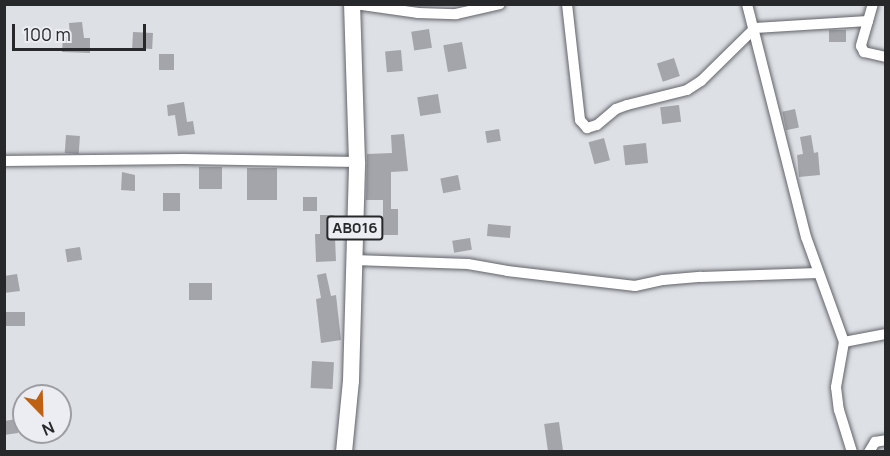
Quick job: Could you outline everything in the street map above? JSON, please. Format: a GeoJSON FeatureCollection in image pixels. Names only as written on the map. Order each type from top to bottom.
{"type":"FeatureCollection","features":[{"type":"Feature","properties":{"kind":"main road","name":"AB016"},"geometry":{"type":"LineString","coordinates":[[344,452],[351,381],[357,162],[354,4]]}},
{"type":"Feature","properties":{"kind":"street"},"geometry":{"type":"LineString","coordinates":[[354,4],[418,13],[456,14],[500,4]]}},
{"type":"Feature","properties":{"kind":"street"},"geometry":{"type":"LineString","coordinates":[[567,4],[580,120],[587,128],[597,125],[616,109],[687,90],[701,81],[755,28],[868,21]]}},
{"type":"Feature","properties":{"kind":"street"},"geometry":{"type":"LineString","coordinates":[[747,4],[818,273],[844,342],[836,387],[839,410],[852,452]]}},
{"type":"Feature","properties":{"kind":"street"},"geometry":{"type":"LineString","coordinates":[[873,4],[861,46],[864,52],[885,57]]}},
{"type":"Feature","properties":{"kind":"street"},"geometry":{"type":"LineString","coordinates":[[4,161],[184,159],[357,162]]}},
{"type":"Feature","properties":{"kind":"street"},"geometry":{"type":"LineString","coordinates":[[354,260],[468,264],[507,272],[635,286],[663,280],[818,273]]}},
{"type":"Feature","properties":{"kind":"street"},"geometry":{"type":"LineString","coordinates":[[844,342],[885,334]]}},
{"type":"Feature","properties":{"kind":"street"},"geometry":{"type":"LineString","coordinates":[[869,452],[875,442],[885,440]]}},
{"type":"Feature","properties":{"kind":"building"},"geometry":{"type":"Polygon","coordinates":[[[82,22],[84,38],[90,38],[90,53],[62,52],[63,37],[70,37],[69,23],[82,22]]]}},
{"type":"Feature","properties":{"kind":"building"},"geometry":{"type":"Polygon","coordinates":[[[429,29],[432,48],[414,51],[411,32],[429,29]]]}},
{"type":"Feature","properties":{"kind":"building"},"geometry":{"type":"Polygon","coordinates":[[[829,30],[846,30],[846,42],[829,42],[829,30]]]}},
{"type":"Feature","properties":{"kind":"building"},"geometry":{"type":"Polygon","coordinates":[[[133,32],[153,33],[152,49],[132,48],[133,32]]]}},
{"type":"Feature","properties":{"kind":"building"},"geometry":{"type":"Polygon","coordinates":[[[462,42],[467,69],[448,72],[443,45],[462,42]]]}},
{"type":"Feature","properties":{"kind":"building"},"geometry":{"type":"Polygon","coordinates":[[[401,50],[403,71],[387,72],[385,51],[401,50]]]}},
{"type":"Feature","properties":{"kind":"building"},"geometry":{"type":"Polygon","coordinates":[[[159,54],[174,54],[174,70],[159,70],[159,54]]]}},
{"type":"Feature","properties":{"kind":"building"},"geometry":{"type":"Polygon","coordinates":[[[674,58],[680,76],[663,82],[657,64],[674,58]]]}},
{"type":"Feature","properties":{"kind":"building"},"geometry":{"type":"Polygon","coordinates":[[[438,94],[441,113],[420,116],[417,97],[438,94]]]}},
{"type":"Feature","properties":{"kind":"building"},"geometry":{"type":"Polygon","coordinates":[[[184,102],[187,122],[193,121],[195,134],[178,136],[175,115],[168,116],[167,105],[184,102]]]}},
{"type":"Feature","properties":{"kind":"building"},"geometry":{"type":"Polygon","coordinates":[[[679,105],[681,122],[662,124],[660,107],[679,105]]]}},
{"type":"Feature","properties":{"kind":"building"},"geometry":{"type":"Polygon","coordinates":[[[795,109],[799,128],[786,130],[782,112],[795,109]]]}},
{"type":"Feature","properties":{"kind":"building"},"geometry":{"type":"Polygon","coordinates":[[[499,129],[501,141],[487,143],[485,131],[499,129]]]}},
{"type":"Feature","properties":{"kind":"building"},"geometry":{"type":"Polygon","coordinates":[[[404,134],[408,171],[391,172],[391,209],[398,209],[398,235],[383,235],[383,200],[366,200],[367,154],[392,153],[391,135],[404,134]]]}},
{"type":"Feature","properties":{"kind":"building"},"geometry":{"type":"Polygon","coordinates":[[[66,135],[80,136],[79,154],[65,153],[66,135]]]}},
{"type":"Feature","properties":{"kind":"building"},"geometry":{"type":"Polygon","coordinates":[[[811,135],[814,153],[818,152],[820,175],[799,177],[797,155],[803,154],[800,137],[811,135]]]}},
{"type":"Feature","properties":{"kind":"building"},"geometry":{"type":"Polygon","coordinates":[[[604,138],[610,160],[594,164],[589,142],[604,138]]]}},
{"type":"Feature","properties":{"kind":"building"},"geometry":{"type":"Polygon","coordinates":[[[646,143],[648,163],[625,165],[623,145],[646,143]]]}},
{"type":"Feature","properties":{"kind":"building"},"geometry":{"type":"Polygon","coordinates":[[[199,167],[222,167],[222,189],[199,189],[199,167]]]}},
{"type":"Feature","properties":{"kind":"building"},"geometry":{"type":"Polygon","coordinates":[[[247,168],[277,168],[277,200],[247,200],[247,168]]]}},
{"type":"Feature","properties":{"kind":"building"},"geometry":{"type":"Polygon","coordinates":[[[122,172],[135,175],[135,191],[121,190],[122,172]]]}},
{"type":"Feature","properties":{"kind":"building"},"geometry":{"type":"Polygon","coordinates":[[[458,175],[461,190],[443,193],[440,178],[458,175]]]}},
{"type":"Feature","properties":{"kind":"building"},"geometry":{"type":"Polygon","coordinates":[[[163,193],[180,193],[180,211],[163,211],[163,193]]]}},
{"type":"Feature","properties":{"kind":"building"},"geometry":{"type":"Polygon","coordinates":[[[303,197],[317,197],[317,211],[303,211],[303,197]]]}},
{"type":"Feature","properties":{"kind":"building"},"geometry":{"type":"Polygon","coordinates":[[[320,215],[334,215],[336,261],[316,262],[315,234],[320,234],[320,215]]]}},
{"type":"Feature","properties":{"kind":"building"},"geometry":{"type":"Polygon","coordinates":[[[488,224],[511,226],[510,238],[487,236],[488,224]]]}},
{"type":"Feature","properties":{"kind":"building"},"geometry":{"type":"Polygon","coordinates":[[[470,238],[472,250],[454,253],[452,241],[470,238]]]}},
{"type":"Feature","properties":{"kind":"building"},"geometry":{"type":"Polygon","coordinates":[[[80,247],[82,260],[67,262],[65,249],[80,247]]]}},
{"type":"Feature","properties":{"kind":"building"},"geometry":{"type":"Polygon","coordinates":[[[326,273],[331,296],[336,295],[341,340],[321,343],[316,299],[321,298],[317,275],[326,273]]]}},
{"type":"Feature","properties":{"kind":"building"},"geometry":{"type":"Polygon","coordinates":[[[17,274],[20,291],[4,293],[4,276],[17,274]]]}},
{"type":"Feature","properties":{"kind":"building"},"geometry":{"type":"Polygon","coordinates":[[[189,283],[212,283],[212,300],[189,300],[189,283]]]}},
{"type":"Feature","properties":{"kind":"building"},"geometry":{"type":"Polygon","coordinates":[[[4,312],[25,312],[25,326],[4,326],[4,312]]]}},
{"type":"Feature","properties":{"kind":"building"},"geometry":{"type":"Polygon","coordinates":[[[312,361],[334,362],[333,389],[311,388],[312,361]]]}},
{"type":"Feature","properties":{"kind":"building"},"geometry":{"type":"Polygon","coordinates":[[[12,420],[12,434],[4,435],[4,421],[12,420]]]}},
{"type":"Feature","properties":{"kind":"building"},"geometry":{"type":"Polygon","coordinates":[[[559,422],[563,452],[548,452],[544,424],[559,422]]]}}]}
